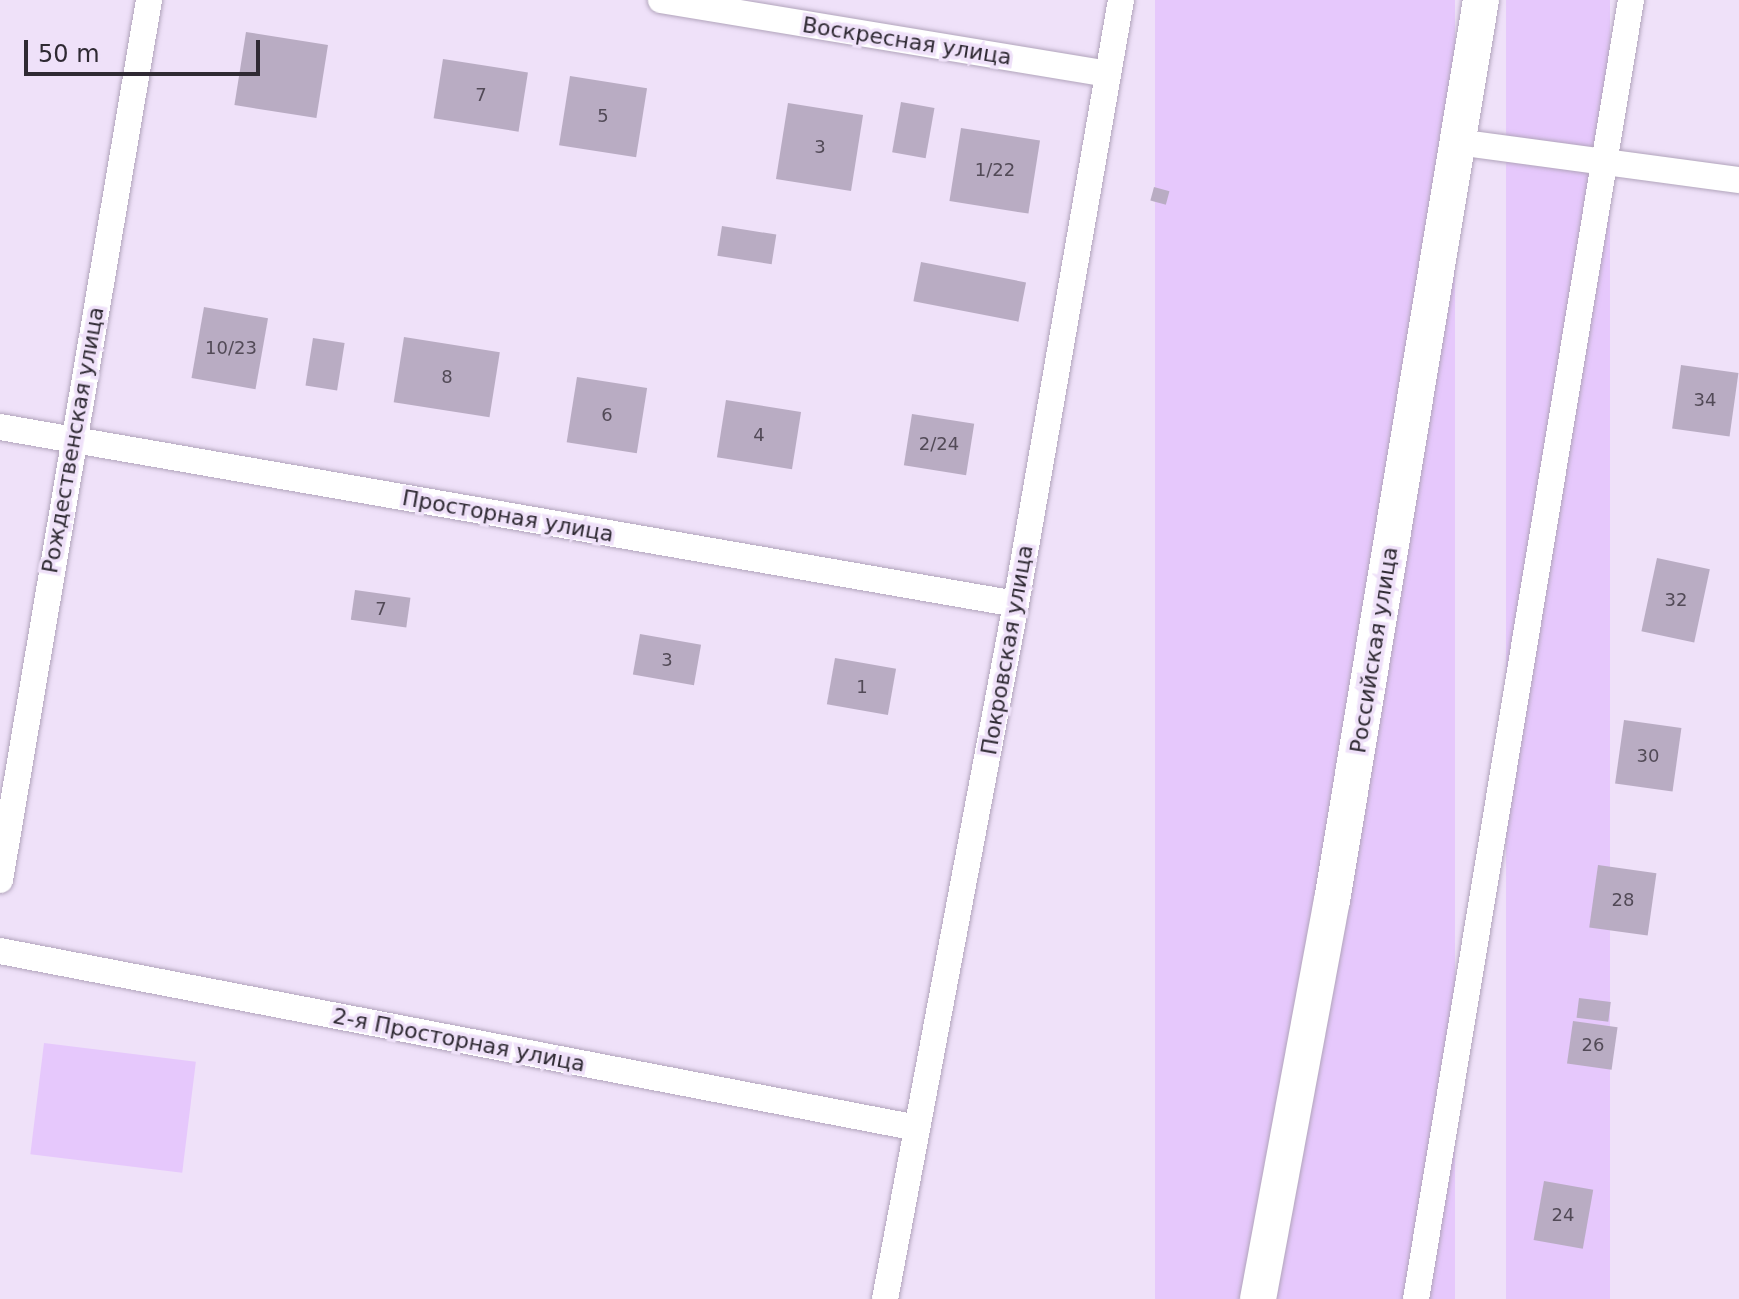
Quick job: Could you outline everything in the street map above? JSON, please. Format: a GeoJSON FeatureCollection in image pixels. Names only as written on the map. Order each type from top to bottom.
{"type":"FeatureCollection","features":[{"type":"Feature","properties":{"kind":"main road","name":"Российская улица"},"geometry":{"type":"LineString","coordinates":[[1258,1299],[1332,901],[1481,0]]}},
{"type":"Feature","properties":{"kind":"street","name":"Рождественская улица"},"geometry":{"type":"LineString","coordinates":[[0,880],[149,0]]}},
{"type":"Feature","properties":{"kind":"street","name":"Воскресная улица"},"geometry":{"type":"LineString","coordinates":[[661,0],[1107,74]]}},
{"type":"Feature","properties":{"kind":"street","name":"Покровская улица"},"geometry":{"type":"LineString","coordinates":[[885,1299],[1016,604],[1121,0]]}},
{"type":"Feature","properties":{"kind":"street"},"geometry":{"type":"LineString","coordinates":[[1416,1299],[1631,0]]}},
{"type":"Feature","properties":{"kind":"street"},"geometry":{"type":"LineString","coordinates":[[1458,142],[1739,180]]}},
{"type":"Feature","properties":{"kind":"street","name":"Просторная улица"},"geometry":{"type":"LineString","coordinates":[[0,427],[1016,604]]}},
{"type":"Feature","properties":{"kind":"street","name":"2-я Просторная улица"},"geometry":{"type":"LineString","coordinates":[[0,951],[917,1128]]}},
{"type":"Feature","properties":{"kind":"shaded area"},"geometry":{"type":"Polygon","coordinates":[[[1155,0],[1455,0],[1455,1299],[1155,1299],[1155,0]]]}},
{"type":"Feature","properties":{"kind":"shaded area"},"geometry":{"type":"Polygon","coordinates":[[[1506,0],[1610,0],[1610,1299],[1506,1299],[1506,0]]]}},
{"type":"Feature","properties":{"kind":"shaded area"},"geometry":{"type":"Polygon","coordinates":[[[44,1043],[196,1062],[182,1173],[30,1154],[44,1043]]]}},
{"type":"Feature","properties":{"kind":"building"},"geometry":{"type":"Polygon","coordinates":[[[246,32],[328,45],[316,118],[234,105],[246,32]]]}},
{"type":"Feature","properties":{"kind":"building"},"geometry":{"type":"Polygon","coordinates":[[[443,59],[528,72],[519,132],[434,118],[443,59]]]}},
{"type":"Feature","properties":{"kind":"building"},"geometry":{"type":"Polygon","coordinates":[[[570,76],[647,88],[636,157],[559,145],[570,76]]]}},
{"type":"Feature","properties":{"kind":"building"},"geometry":{"type":"Polygon","coordinates":[[[901,102],[934,108],[926,158],[892,152],[901,102]]]}},
{"type":"Feature","properties":{"kind":"building"},"geometry":{"type":"Polygon","coordinates":[[[788,103],[863,115],[851,191],[776,179],[788,103]]]}},
{"type":"Feature","properties":{"kind":"building"},"geometry":{"type":"Polygon","coordinates":[[[961,128],[1040,141],[1028,214],[949,201],[961,128]]]}},
{"type":"Feature","properties":{"kind":"building"},"geometry":{"type":"Polygon","coordinates":[[[1154,187],[1169,191],[1166,205],[1150,201],[1154,187]]]}},
{"type":"Feature","properties":{"kind":"building"},"geometry":{"type":"Polygon","coordinates":[[[722,226],[776,235],[772,264],[717,256],[722,226]]]}},
{"type":"Feature","properties":{"kind":"building"},"geometry":{"type":"Polygon","coordinates":[[[921,262],[1026,282],[1018,322],[913,301],[921,262]]]}},
{"type":"Feature","properties":{"kind":"building"},"geometry":{"type":"Polygon","coordinates":[[[204,307],[268,318],[256,389],[191,378],[204,307]]]}},
{"type":"Feature","properties":{"kind":"building"},"geometry":{"type":"Polygon","coordinates":[[[404,337],[500,352],[489,417],[394,402],[404,337]]]}},
{"type":"Feature","properties":{"kind":"building"},"geometry":{"type":"Polygon","coordinates":[[[313,338],[345,343],[337,390],[305,385],[313,338]]]}},
{"type":"Feature","properties":{"kind":"building"},"geometry":{"type":"Polygon","coordinates":[[[1681,365],[1738,373],[1730,436],[1672,428],[1681,365]]]}},
{"type":"Feature","properties":{"kind":"building"},"geometry":{"type":"Polygon","coordinates":[[[577,377],[647,388],[637,453],[567,442],[577,377]]]}},
{"type":"Feature","properties":{"kind":"building"},"geometry":{"type":"Polygon","coordinates":[[[726,400],[801,412],[792,469],[717,457],[726,400]]]}},
{"type":"Feature","properties":{"kind":"building"},"geometry":{"type":"Polygon","coordinates":[[[912,414],[974,424],[966,475],[904,465],[912,414]]]}},
{"type":"Feature","properties":{"kind":"building"},"geometry":{"type":"Polygon","coordinates":[[[1657,558],[1710,569],[1694,643],[1641,631],[1657,558]]]}},
{"type":"Feature","properties":{"kind":"building"},"geometry":{"type":"Polygon","coordinates":[[[355,590],[410,598],[406,628],[351,620],[355,590]]]}},
{"type":"Feature","properties":{"kind":"building"},"geometry":{"type":"Polygon","coordinates":[[[640,634],[701,645],[694,685],[633,674],[640,634]]]}},
{"type":"Feature","properties":{"kind":"building"},"geometry":{"type":"Polygon","coordinates":[[[835,658],[896,669],[888,715],[827,704],[835,658]]]}},
{"type":"Feature","properties":{"kind":"building"},"geometry":{"type":"Polygon","coordinates":[[[1624,720],[1681,728],[1673,791],[1615,783],[1624,720]]]}},
{"type":"Feature","properties":{"kind":"building"},"geometry":{"type":"Polygon","coordinates":[[[1598,865],[1656,873],[1648,936],[1589,927],[1598,865]]]}},
{"type":"Feature","properties":{"kind":"building"},"geometry":{"type":"Polygon","coordinates":[[[1579,998],[1611,1002],[1608,1022],[1577,1018],[1579,998]]]}},
{"type":"Feature","properties":{"kind":"building"},"geometry":{"type":"Polygon","coordinates":[[[1573,1021],[1618,1027],[1612,1070],[1567,1064],[1573,1021]]]}},
{"type":"Feature","properties":{"kind":"building"},"geometry":{"type":"Polygon","coordinates":[[[1544,1181],[1593,1190],[1583,1249],[1534,1240],[1544,1181]]]}}]}
